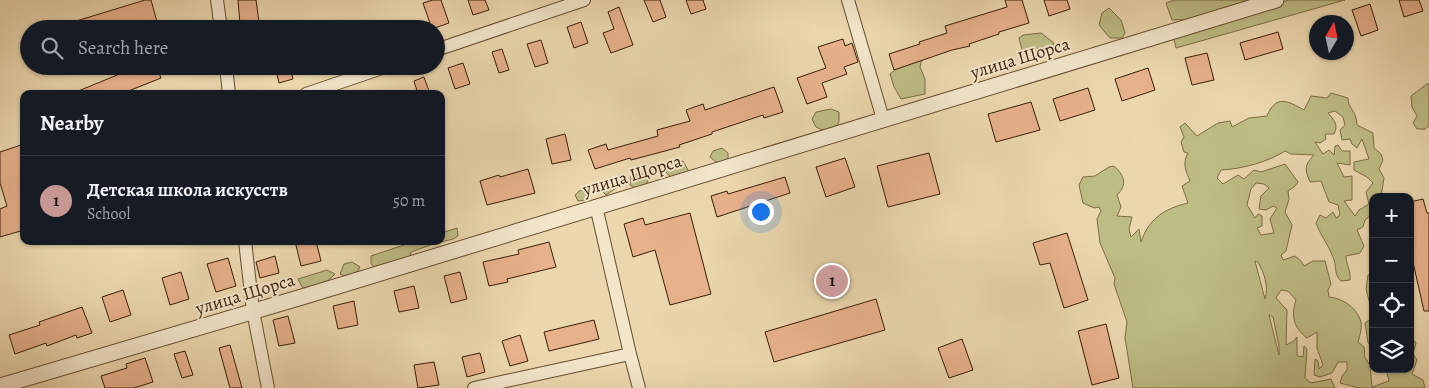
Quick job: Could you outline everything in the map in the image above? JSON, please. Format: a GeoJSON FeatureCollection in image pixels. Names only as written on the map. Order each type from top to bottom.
{"type":"FeatureCollection","features":[{"type":"Feature","properties":{"kind":"street"},"geometry":{"type":"LineString","coordinates":[[217,0],[220,20]]}},
{"type":"Feature","properties":{"kind":"street"},"geometry":{"type":"LineString","coordinates":[[445,47],[584,0]]}},
{"type":"Feature","properties":{"kind":"street"},"geometry":{"type":"LineString","coordinates":[[848,0],[883,118]]}},
{"type":"Feature","properties":{"kind":"street","name":"улица Щорса"},"geometry":{"type":"LineString","coordinates":[[0,386],[1276,0]]}},
{"type":"Feature","properties":{"kind":"street"},"geometry":{"type":"LineString","coordinates":[[227,75],[229,90]]}},
{"type":"Feature","properties":{"kind":"street"},"geometry":{"type":"LineString","coordinates":[[318,90],[362,75]]}},
{"type":"Feature","properties":{"kind":"street"},"geometry":{"type":"LineString","coordinates":[[596,206],[639,388]]}},
{"type":"Feature","properties":{"kind":"street"},"geometry":{"type":"LineString","coordinates":[[245,245],[253,311],[268,388]]}},
{"type":"Feature","properties":{"kind":"street"},"geometry":{"type":"LineString","coordinates":[[474,388],[630,354]]}},
{"type":"Feature","properties":{"kind":"shaded area"},"geometry":{"type":"Polygon","coordinates":[[[1174,0],[1282,0],[1265,7],[1289,0],[1345,0],[1176,48],[1173,35],[1196,19],[1172,20],[1166,3],[1174,0]]]}},
{"type":"Feature","properties":{"kind":"shaded area"},"geometry":{"type":"Polygon","coordinates":[[[1109,8],[1121,20],[1125,33],[1122,38],[1110,38],[1099,25],[1102,13],[1109,8]]]}},
{"type":"Feature","properties":{"kind":"shaded area"},"geometry":{"type":"Polygon","coordinates":[[[1041,33],[1054,43],[1052,48],[1033,52],[1022,50],[1019,38],[1023,35],[1041,33]]]}},
{"type":"Feature","properties":{"kind":"shaded area"},"geometry":{"type":"Polygon","coordinates":[[[922,58],[920,67],[925,79],[925,94],[901,99],[894,87],[890,74],[907,60],[922,58]]]}},
{"type":"Feature","properties":{"kind":"shaded area"},"geometry":{"type":"Polygon","coordinates":[[[1429,84],[1429,126],[1425,129],[1417,129],[1413,123],[1417,116],[1412,107],[1411,96],[1429,84]]]}},
{"type":"Feature","properties":{"kind":"shaded area"},"geometry":{"type":"Polygon","coordinates":[[[1331,93],[1348,98],[1357,125],[1373,133],[1374,148],[1381,154],[1383,160],[1379,169],[1384,178],[1382,193],[1369,193],[1369,204],[1369,217],[1365,220],[1363,227],[1357,230],[1364,246],[1360,253],[1346,256],[1350,280],[1341,281],[1338,277],[1329,247],[1316,223],[1320,215],[1326,218],[1333,212],[1336,218],[1340,215],[1338,205],[1329,202],[1321,181],[1310,182],[1306,167],[1314,155],[1291,154],[1285,151],[1254,164],[1221,170],[1217,178],[1223,184],[1238,175],[1244,179],[1254,170],[1261,172],[1285,164],[1298,182],[1288,191],[1289,199],[1285,212],[1292,225],[1286,251],[1281,255],[1283,260],[1295,256],[1304,266],[1313,261],[1325,261],[1331,284],[1328,290],[1329,297],[1347,304],[1355,310],[1360,319],[1361,328],[1358,342],[1364,347],[1365,358],[1369,364],[1372,387],[1389,381],[1387,373],[1412,373],[1423,380],[1425,388],[1359,388],[1340,383],[1342,376],[1347,370],[1347,362],[1338,362],[1332,373],[1320,377],[1314,375],[1315,359],[1318,361],[1319,369],[1323,365],[1317,348],[1317,332],[1307,338],[1302,334],[1294,321],[1296,300],[1288,291],[1281,290],[1276,298],[1287,310],[1286,345],[1297,337],[1297,356],[1303,357],[1304,346],[1307,349],[1305,378],[1311,383],[1331,379],[1335,388],[1133,388],[1125,338],[1127,322],[1114,284],[1115,278],[1100,243],[1097,219],[1101,211],[1099,207],[1094,208],[1083,203],[1079,185],[1083,177],[1095,176],[1109,167],[1114,166],[1117,169],[1122,176],[1124,184],[1117,195],[1121,207],[1117,216],[1132,217],[1129,229],[1131,237],[1139,229],[1141,242],[1148,227],[1158,216],[1171,208],[1188,203],[1182,186],[1190,181],[1185,164],[1188,153],[1184,152],[1181,142],[1184,137],[1180,127],[1185,123],[1197,136],[1218,123],[1230,121],[1232,127],[1249,118],[1267,116],[1278,102],[1288,102],[1304,110],[1311,96],[1327,98],[1331,93]],[[1335,111],[1328,113],[1336,125],[1334,134],[1325,134],[1326,139],[1320,143],[1315,142],[1323,154],[1329,150],[1334,155],[1335,146],[1338,145],[1342,151],[1350,151],[1350,165],[1337,163],[1344,177],[1352,176],[1352,200],[1344,201],[1355,216],[1359,210],[1369,204],[1366,192],[1373,183],[1367,177],[1354,170],[1354,162],[1369,159],[1362,139],[1357,148],[1350,139],[1342,140],[1340,130],[1345,125],[1343,117],[1335,111]],[[1256,183],[1251,189],[1247,205],[1255,218],[1258,214],[1262,216],[1262,226],[1257,228],[1261,235],[1274,233],[1270,219],[1277,208],[1273,206],[1266,210],[1259,209],[1261,196],[1269,188],[1264,184],[1256,183]],[[1255,261],[1265,299],[1265,280],[1258,262],[1255,261]],[[1269,315],[1279,355],[1273,317],[1269,315]]]}},
{"type":"Feature","properties":{"kind":"shaded area"},"geometry":{"type":"Polygon","coordinates":[[[831,109],[839,112],[839,122],[834,129],[827,132],[816,127],[812,119],[816,112],[831,109]]]}},
{"type":"Feature","properties":{"kind":"shaded area"},"geometry":{"type":"Polygon","coordinates":[[[722,148],[728,153],[728,159],[723,163],[716,162],[710,157],[713,151],[722,148]]]}},
{"type":"Feature","properties":{"kind":"shaded area"},"geometry":{"type":"Polygon","coordinates":[[[683,161],[688,170],[685,177],[674,178],[666,172],[670,163],[683,161]]]}},
{"type":"Feature","properties":{"kind":"shaded area"},"geometry":{"type":"Polygon","coordinates":[[[641,173],[648,179],[645,186],[638,189],[630,185],[631,176],[641,173]]]}},
{"type":"Feature","properties":{"kind":"shaded area"},"geometry":{"type":"Polygon","coordinates":[[[617,179],[619,186],[606,195],[601,190],[590,194],[585,200],[578,201],[575,195],[579,191],[617,179]]]}},
{"type":"Feature","properties":{"kind":"shaded area"},"geometry":{"type":"Polygon","coordinates":[[[457,228],[458,236],[445,241],[445,232],[457,228]]]}},
{"type":"Feature","properties":{"kind":"shaded area"},"geometry":{"type":"Polygon","coordinates":[[[404,245],[430,245],[411,252],[410,257],[375,269],[371,263],[371,256],[404,245]]]}},
{"type":"Feature","properties":{"kind":"shaded area"},"geometry":{"type":"Polygon","coordinates":[[[352,262],[360,267],[356,274],[348,278],[340,274],[344,264],[352,262]]]}},
{"type":"Feature","properties":{"kind":"shaded area"},"geometry":{"type":"Polygon","coordinates":[[[327,270],[335,274],[328,281],[316,287],[302,287],[298,279],[327,270]]]}},
{"type":"Feature","properties":{"kind":"shaded area"},"geometry":{"type":"Polygon","coordinates":[[[1368,275],[1369,275],[1369,301],[1366,289],[1368,275]]]}},
{"type":"Feature","properties":{"kind":"shaded area"},"geometry":{"type":"Polygon","coordinates":[[[1369,320],[1369,344],[1368,342],[1365,323],[1369,320]]]}},
{"type":"Feature","properties":{"kind":"shaded area"},"geometry":{"type":"Polygon","coordinates":[[[1414,356],[1417,360],[1414,368],[1414,356]]]}},
{"type":"Feature","properties":{"kind":"building"},"geometry":{"type":"Polygon","coordinates":[[[145,0],[151,0],[157,20],[80,20],[145,0]]]}},
{"type":"Feature","properties":{"kind":"building"},"geometry":{"type":"Polygon","coordinates":[[[238,0],[256,0],[259,20],[240,20],[238,0]]]}},
{"type":"Feature","properties":{"kind":"building"},"geometry":{"type":"Polygon","coordinates":[[[441,0],[449,23],[445,24],[445,20],[429,20],[423,3],[441,0]]]}},
{"type":"Feature","properties":{"kind":"building"},"geometry":{"type":"Polygon","coordinates":[[[468,0],[485,0],[489,10],[473,15],[468,0]]]}},
{"type":"Feature","properties":{"kind":"building"},"geometry":{"type":"Polygon","coordinates":[[[644,0],[660,0],[666,17],[653,22],[644,0]]]}},
{"type":"Feature","properties":{"kind":"building"},"geometry":{"type":"Polygon","coordinates":[[[686,0],[703,0],[706,9],[691,14],[686,0]]]}},
{"type":"Feature","properties":{"kind":"building"},"geometry":{"type":"Polygon","coordinates":[[[1005,0],[1022,0],[1029,23],[999,32],[999,34],[969,44],[970,46],[952,50],[894,70],[889,54],[947,33],[945,26],[1007,7],[1005,0]]]}},
{"type":"Feature","properties":{"kind":"building"},"geometry":{"type":"Polygon","coordinates":[[[1044,0],[1067,0],[1070,9],[1049,16],[1044,0]]]}},
{"type":"Feature","properties":{"kind":"building"},"geometry":{"type":"Polygon","coordinates":[[[1399,0],[1419,0],[1423,11],[1404,17],[1399,0]]]}},
{"type":"Feature","properties":{"kind":"building"},"geometry":{"type":"Polygon","coordinates":[[[1370,4],[1378,30],[1361,36],[1352,10],[1370,4]]]}},
{"type":"Feature","properties":{"kind":"building"},"geometry":{"type":"Polygon","coordinates":[[[619,7],[633,45],[611,53],[603,33],[614,29],[608,12],[619,7]]]}},
{"type":"Feature","properties":{"kind":"building"},"geometry":{"type":"Polygon","coordinates":[[[581,22],[588,43],[574,48],[567,27],[581,22]]]}},
{"type":"Feature","properties":{"kind":"building"},"geometry":{"type":"Polygon","coordinates":[[[1278,32],[1283,49],[1245,60],[1240,43],[1278,32]]]}},
{"type":"Feature","properties":{"kind":"building"},"geometry":{"type":"Polygon","coordinates":[[[843,39],[845,46],[852,43],[858,62],[844,67],[847,74],[822,83],[827,97],[807,104],[797,78],[826,68],[818,47],[843,39]]]}},
{"type":"Feature","properties":{"kind":"building"},"geometry":{"type":"Polygon","coordinates":[[[541,40],[548,63],[535,67],[527,44],[541,40]]]}},
{"type":"Feature","properties":{"kind":"building"},"geometry":{"type":"Polygon","coordinates":[[[502,49],[509,70],[499,73],[492,52],[502,49]]]}},
{"type":"Feature","properties":{"kind":"building"},"geometry":{"type":"Polygon","coordinates":[[[1207,53],[1214,80],[1192,85],[1185,58],[1207,53]]]}},
{"type":"Feature","properties":{"kind":"building"},"geometry":{"type":"Polygon","coordinates":[[[463,63],[470,84],[455,89],[448,68],[463,63]]]}},
{"type":"Feature","properties":{"kind":"building"},"geometry":{"type":"Polygon","coordinates":[[[1148,68],[1155,90],[1122,101],[1115,79],[1148,68]]]}},
{"type":"Feature","properties":{"kind":"building"},"geometry":{"type":"Polygon","coordinates":[[[117,75],[160,75],[161,78],[131,90],[81,90],[117,75]]]}},
{"type":"Feature","properties":{"kind":"building"},"geometry":{"type":"Polygon","coordinates":[[[277,75],[292,75],[293,79],[279,83],[277,75]]]}},
{"type":"Feature","properties":{"kind":"building"},"geometry":{"type":"Polygon","coordinates":[[[424,77],[429,90],[417,90],[414,81],[424,77]]]}},
{"type":"Feature","properties":{"kind":"building"},"geometry":{"type":"Polygon","coordinates":[[[774,87],[783,112],[764,118],[763,115],[712,132],[712,134],[679,145],[680,147],[631,160],[630,158],[595,169],[588,150],[606,144],[608,150],[658,136],[657,130],[690,121],[686,110],[703,104],[705,110],[774,87]]]}},
{"type":"Feature","properties":{"kind":"building"},"geometry":{"type":"Polygon","coordinates":[[[1088,88],[1095,110],[1060,121],[1053,99],[1088,88]]]}},
{"type":"Feature","properties":{"kind":"building"},"geometry":{"type":"Polygon","coordinates":[[[1031,102],[1040,130],[996,142],[988,114],[1031,102]]]}},
{"type":"Feature","properties":{"kind":"building"},"geometry":{"type":"Polygon","coordinates":[[[565,134],[571,160],[552,164],[546,139],[565,134]]]}},
{"type":"Feature","properties":{"kind":"building"},"geometry":{"type":"Polygon","coordinates":[[[20,145],[20,231],[0,237],[0,209],[7,206],[0,183],[0,152],[20,145]]]}},
{"type":"Feature","properties":{"kind":"building"},"geometry":{"type":"Polygon","coordinates":[[[929,153],[940,194],[888,207],[877,166],[929,153]]]}},
{"type":"Feature","properties":{"kind":"building"},"geometry":{"type":"Polygon","coordinates":[[[845,158],[855,187],[826,197],[816,167],[845,158]]]}},
{"type":"Feature","properties":{"kind":"building"},"geometry":{"type":"Polygon","coordinates":[[[528,169],[535,193],[487,205],[480,181],[528,169]]]}},
{"type":"Feature","properties":{"kind":"building"},"geometry":{"type":"Polygon","coordinates":[[[785,177],[790,193],[717,217],[711,196],[727,191],[728,194],[785,177]]]}},
{"type":"Feature","properties":{"kind":"building"},"geometry":{"type":"Polygon","coordinates":[[[1423,199],[1427,213],[1429,213],[1429,311],[1424,311],[1414,267],[1414,201],[1423,199]]]}},
{"type":"Feature","properties":{"kind":"building"},"geometry":{"type":"Polygon","coordinates":[[[690,213],[711,294],[670,305],[655,250],[633,257],[624,224],[643,218],[645,225],[690,213]]]}},
{"type":"Feature","properties":{"kind":"building"},"geometry":{"type":"Polygon","coordinates":[[[1067,233],[1088,300],[1064,308],[1050,263],[1040,265],[1033,243],[1067,233]]]}},
{"type":"Feature","properties":{"kind":"building"},"geometry":{"type":"Polygon","coordinates":[[[549,242],[556,267],[507,279],[508,282],[489,286],[483,262],[519,254],[518,250],[549,242]]]}},
{"type":"Feature","properties":{"kind":"building"},"geometry":{"type":"Polygon","coordinates":[[[296,245],[317,245],[321,261],[301,266],[296,245]]]}},
{"type":"Feature","properties":{"kind":"building"},"geometry":{"type":"Polygon","coordinates":[[[275,256],[279,273],[260,278],[256,262],[275,256]]]}},
{"type":"Feature","properties":{"kind":"building"},"geometry":{"type":"Polygon","coordinates":[[[228,258],[236,286],[216,292],[207,264],[228,258]]]}},
{"type":"Feature","properties":{"kind":"building"},"geometry":{"type":"Polygon","coordinates":[[[181,272],[189,299],[170,305],[162,278],[181,272]]]}},
{"type":"Feature","properties":{"kind":"building"},"geometry":{"type":"Polygon","coordinates":[[[460,272],[467,299],[451,303],[444,276],[460,272]]]}},
{"type":"Feature","properties":{"kind":"building"},"geometry":{"type":"Polygon","coordinates":[[[414,286],[419,308],[399,312],[394,291],[414,286]]]}},
{"type":"Feature","properties":{"kind":"building"},"geometry":{"type":"Polygon","coordinates":[[[123,290],[131,315],[110,322],[102,297],[123,290]]]}},
{"type":"Feature","properties":{"kind":"building"},"geometry":{"type":"Polygon","coordinates":[[[876,299],[885,330],[774,362],[765,332],[876,299]]]}},
{"type":"Feature","properties":{"kind":"building"},"geometry":{"type":"Polygon","coordinates":[[[354,301],[358,325],[338,329],[333,306],[354,301]]]}},
{"type":"Feature","properties":{"kind":"building"},"geometry":{"type":"Polygon","coordinates":[[[82,307],[92,333],[77,338],[76,335],[47,346],[46,343],[15,354],[9,335],[40,325],[39,322],[82,307]]]}},
{"type":"Feature","properties":{"kind":"building"},"geometry":{"type":"Polygon","coordinates":[[[288,316],[295,343],[279,346],[273,320],[288,316]]]}},
{"type":"Feature","properties":{"kind":"building"},"geometry":{"type":"Polygon","coordinates":[[[594,320],[599,339],[549,351],[544,332],[594,320]]]}},
{"type":"Feature","properties":{"kind":"building"},"geometry":{"type":"Polygon","coordinates":[[[1106,324],[1119,378],[1092,385],[1078,331],[1106,324]]]}},
{"type":"Feature","properties":{"kind":"building"},"geometry":{"type":"Polygon","coordinates":[[[520,335],[528,361],[510,366],[502,341],[520,335]]]}},
{"type":"Feature","properties":{"kind":"building"},"geometry":{"type":"Polygon","coordinates":[[[962,339],[973,370],[949,378],[938,348],[962,339]]]}},
{"type":"Feature","properties":{"kind":"building"},"geometry":{"type":"Polygon","coordinates":[[[230,345],[242,388],[230,388],[219,348],[230,345]]]}},
{"type":"Feature","properties":{"kind":"building"},"geometry":{"type":"Polygon","coordinates":[[[185,351],[193,375],[182,378],[174,354],[185,351]]]}},
{"type":"Feature","properties":{"kind":"building"},"geometry":{"type":"Polygon","coordinates":[[[480,353],[485,372],[467,377],[462,357],[480,353]]]}},
{"type":"Feature","properties":{"kind":"building"},"geometry":{"type":"Polygon","coordinates":[[[145,358],[153,382],[134,388],[105,388],[101,376],[127,368],[126,364],[145,358]]]}},
{"type":"Feature","properties":{"kind":"building"},"geometry":{"type":"Polygon","coordinates":[[[434,362],[439,385],[418,388],[414,365],[434,362]]]}},
{"type":"Feature","properties":{"kind":"place","name":"Детская школа искусств"},"geometry":{"type":"Point","coordinates":[832,281]}}]}
